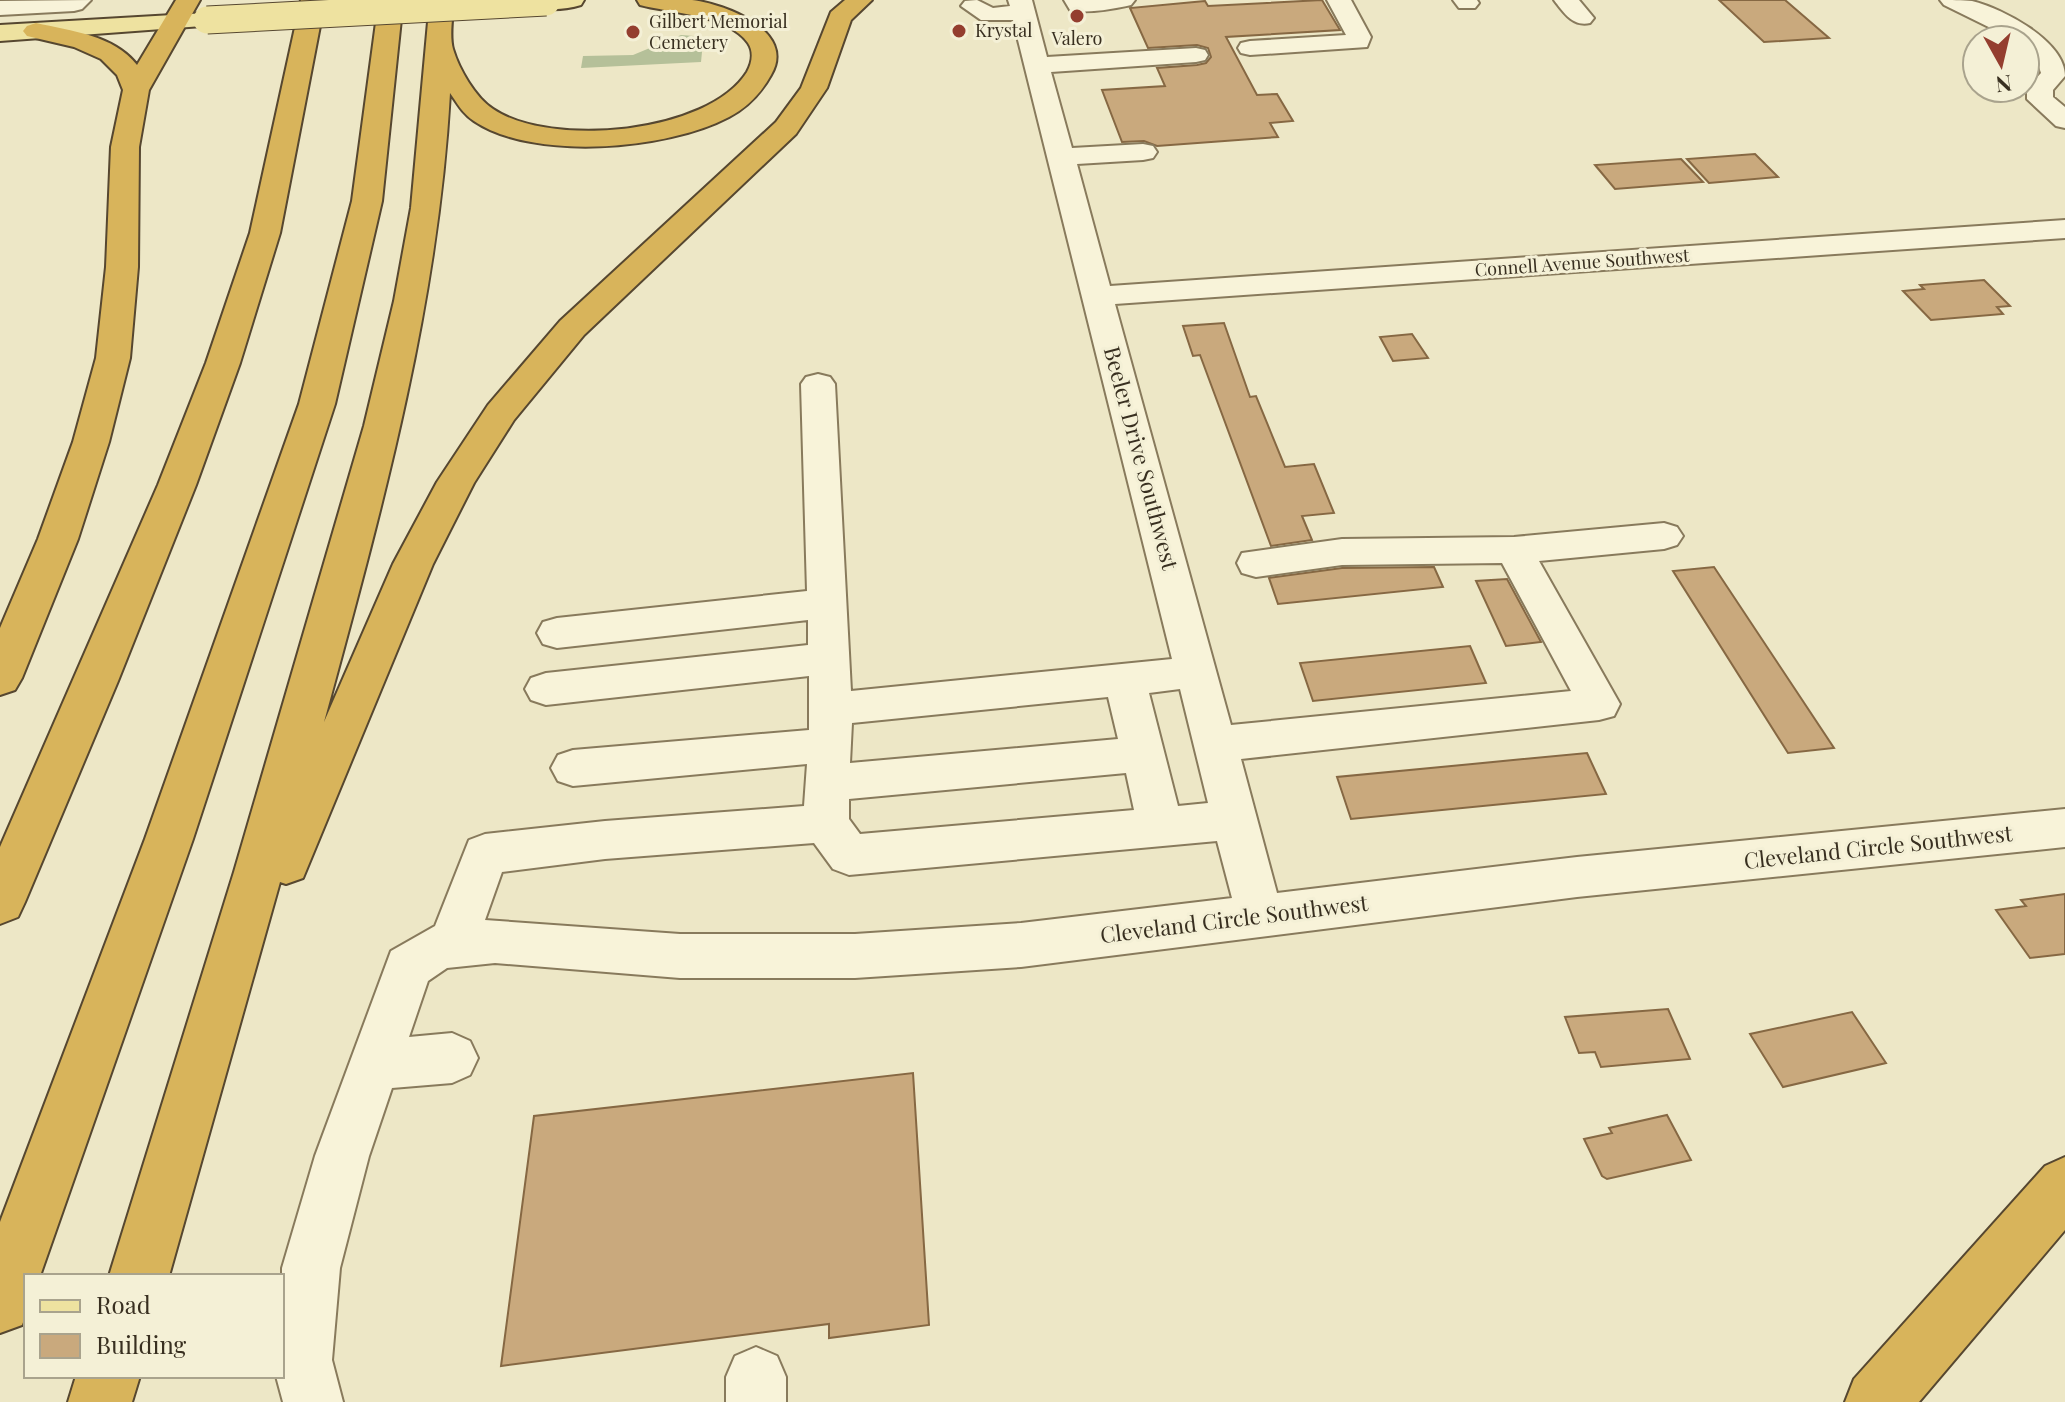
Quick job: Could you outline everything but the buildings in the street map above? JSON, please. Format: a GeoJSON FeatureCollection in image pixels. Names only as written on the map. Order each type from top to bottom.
{"type":"FeatureCollection","features":[{"type":"Feature","properties":{"kind":"highway"},"geometry":{"type":"LineString","coordinates":[[0,678],[58,539],[91,442],[110,373],[122,267],[125,147],[136,90],[188,0]]}},
{"type":"Feature","properties":{"kind":"highway"},"geometry":{"type":"LineString","coordinates":[[0,902],[171,499],[223,363],[265,233],[313,0]]}},
{"type":"Feature","properties":{"kind":"highway"},"geometry":{"type":"LineString","coordinates":[[0,1303],[169,839],[317,404],[367,201],[391,0]]}},
{"type":"Feature","properties":{"kind":"highway"},"geometry":{"type":"LineString","coordinates":[[140,1274],[213,1035],[378,448],[405,329],[430,168],[442,0]]}},
{"type":"Feature","properties":{"kind":"highway"},"geometry":{"type":"LineString","coordinates":[[439,47],[463,93],[484,116],[501,126],[546,137],[600,139],[660,131],[714,112],[752,86],[766,58],[764,48],[744,26],[707,11],[649,0]]}},
{"type":"Feature","properties":{"kind":"highway"},"geometry":{"type":"LineString","coordinates":[[820,0],[830,39]]}},
{"type":"Feature","properties":{"kind":"highway"},"geometry":{"type":"LineString","coordinates":[[213,1035],[413,564],[456,482],[501,413],[572,328],[786,128],[814,88],[840,17],[860,0]]}},
{"type":"Feature","properties":{"kind":"highway"},"geometry":{"type":"LineString","coordinates":[[36,31],[112,53],[132,72],[136,90]]}},
{"type":"Feature","properties":{"kind":"highway"},"geometry":{"type":"LineString","coordinates":[[0,881],[54,774]]}},
{"type":"Feature","properties":{"kind":"highway"},"geometry":{"type":"LineString","coordinates":[[1877,1402],[2065,1186]]}},
{"type":"Feature","properties":{"kind":"highway"},"geometry":{"type":"LineString","coordinates":[[1941,1328],[2065,1206]]}},
{"type":"Feature","properties":{"kind":"highway"},"geometry":{"type":"LineString","coordinates":[[100,1402],[107,1378]]}},
{"type":"Feature","properties":{"kind":"main road"},"geometry":{"type":"LineString","coordinates":[[0,33],[572,0]]}},
{"type":"Feature","properties":{"kind":"street"},"geometry":{"type":"LineString","coordinates":[[0,8],[74,4],[79,0]]}},
{"type":"Feature","properties":{"kind":"street"},"geometry":{"type":"LineString","coordinates":[[1075,0],[1078,5],[1123,0]]}},
{"type":"Feature","properties":{"kind":"street"},"geometry":{"type":"LineString","coordinates":[[1250,48],[1358,42],[1359,37],[1339,0]]}},
{"type":"Feature","properties":{"kind":"street"},"geometry":{"type":"LineString","coordinates":[[1952,0],[2014,27],[2027,36],[2053,66],[2054,74],[2040,88],[2040,99],[2065,120]]}},
{"type":"Feature","properties":{"kind":"street","name":"Beeler Drive Southwest"},"geometry":{"type":"LineString","coordinates":[[1012,6],[1062,157],[1260,916]]}},
{"type":"Feature","properties":{"kind":"street"},"geometry":{"type":"LineString","coordinates":[[1034,72],[1196,55]]}},
{"type":"Feature","properties":{"kind":"street"},"geometry":{"type":"LineString","coordinates":[[1034,72],[1113,84]]}},
{"type":"Feature","properties":{"kind":"street"},"geometry":{"type":"LineString","coordinates":[[1062,157],[1143,152]]}},
{"type":"Feature","properties":{"kind":"street","name":"Connell Avenue Southwest"},"geometry":{"type":"LineString","coordinates":[[1098,296],[2065,229]]}},
{"type":"Feature","properties":{"kind":"street"},"geometry":{"type":"LineString","coordinates":[[818,384],[830,658],[828,765],[849,855],[1235,820]]}},
{"type":"Feature","properties":{"kind":"street"},"geometry":{"type":"LineString","coordinates":[[1256,563],[1342,552],[1514,550],[1664,536]]}},
{"type":"Feature","properties":{"kind":"street"},"geometry":{"type":"LineString","coordinates":[[1215,744],[1599,704],[1514,550]]}},
{"type":"Feature","properties":{"kind":"street"},"geometry":{"type":"LineString","coordinates":[[557,633],[828,603]]}},
{"type":"Feature","properties":{"kind":"street"},"geometry":{"type":"LineString","coordinates":[[546,689],[830,658]]}},
{"type":"Feature","properties":{"kind":"street"},"geometry":{"type":"LineString","coordinates":[[313,1402],[302,1360],[311,1268],[342,1156],[372,1065],[485,854],[605,840],[828,765],[1125,680],[1196,672]]}},
{"type":"Feature","properties":{"kind":"street"},"geometry":{"type":"LineString","coordinates":[[1125,680],[1161,829]]}},
{"type":"Feature","properties":{"kind":"street"},"geometry":{"type":"LineString","coordinates":[[573,768],[828,765],[1143,754]]}},
{"type":"Feature","properties":{"kind":"street","name":"Cleveland Circle Southwest"},"geometry":{"type":"LineString","coordinates":[[430,956],[495,941],[680,956],[855,956],[1021,945],[1577,877],[2065,828]]}},
{"type":"Feature","properties":{"kind":"street"},"geometry":{"type":"LineString","coordinates":[[372,1065],[452,1058]]}},
{"type":"Feature","properties":{"kind":"green space"},"geometry":{"type":"Polygon","coordinates":[[[681,35],[694,36],[703,42],[701,62],[581,68],[583,56],[633,55],[681,35]]]}},
{"type":"Feature","properties":{"kind":"place","name":"Valero"},"geometry":{"type":"Point","coordinates":[1077,16]}},
{"type":"Feature","properties":{"kind":"place","name":"Krystal"},"geometry":{"type":"Point","coordinates":[959,31]}},
{"type":"Feature","properties":{"kind":"place","name":"Gilbert Memorial Cemetery"},"geometry":{"type":"Point","coordinates":[633,32]}}]}
